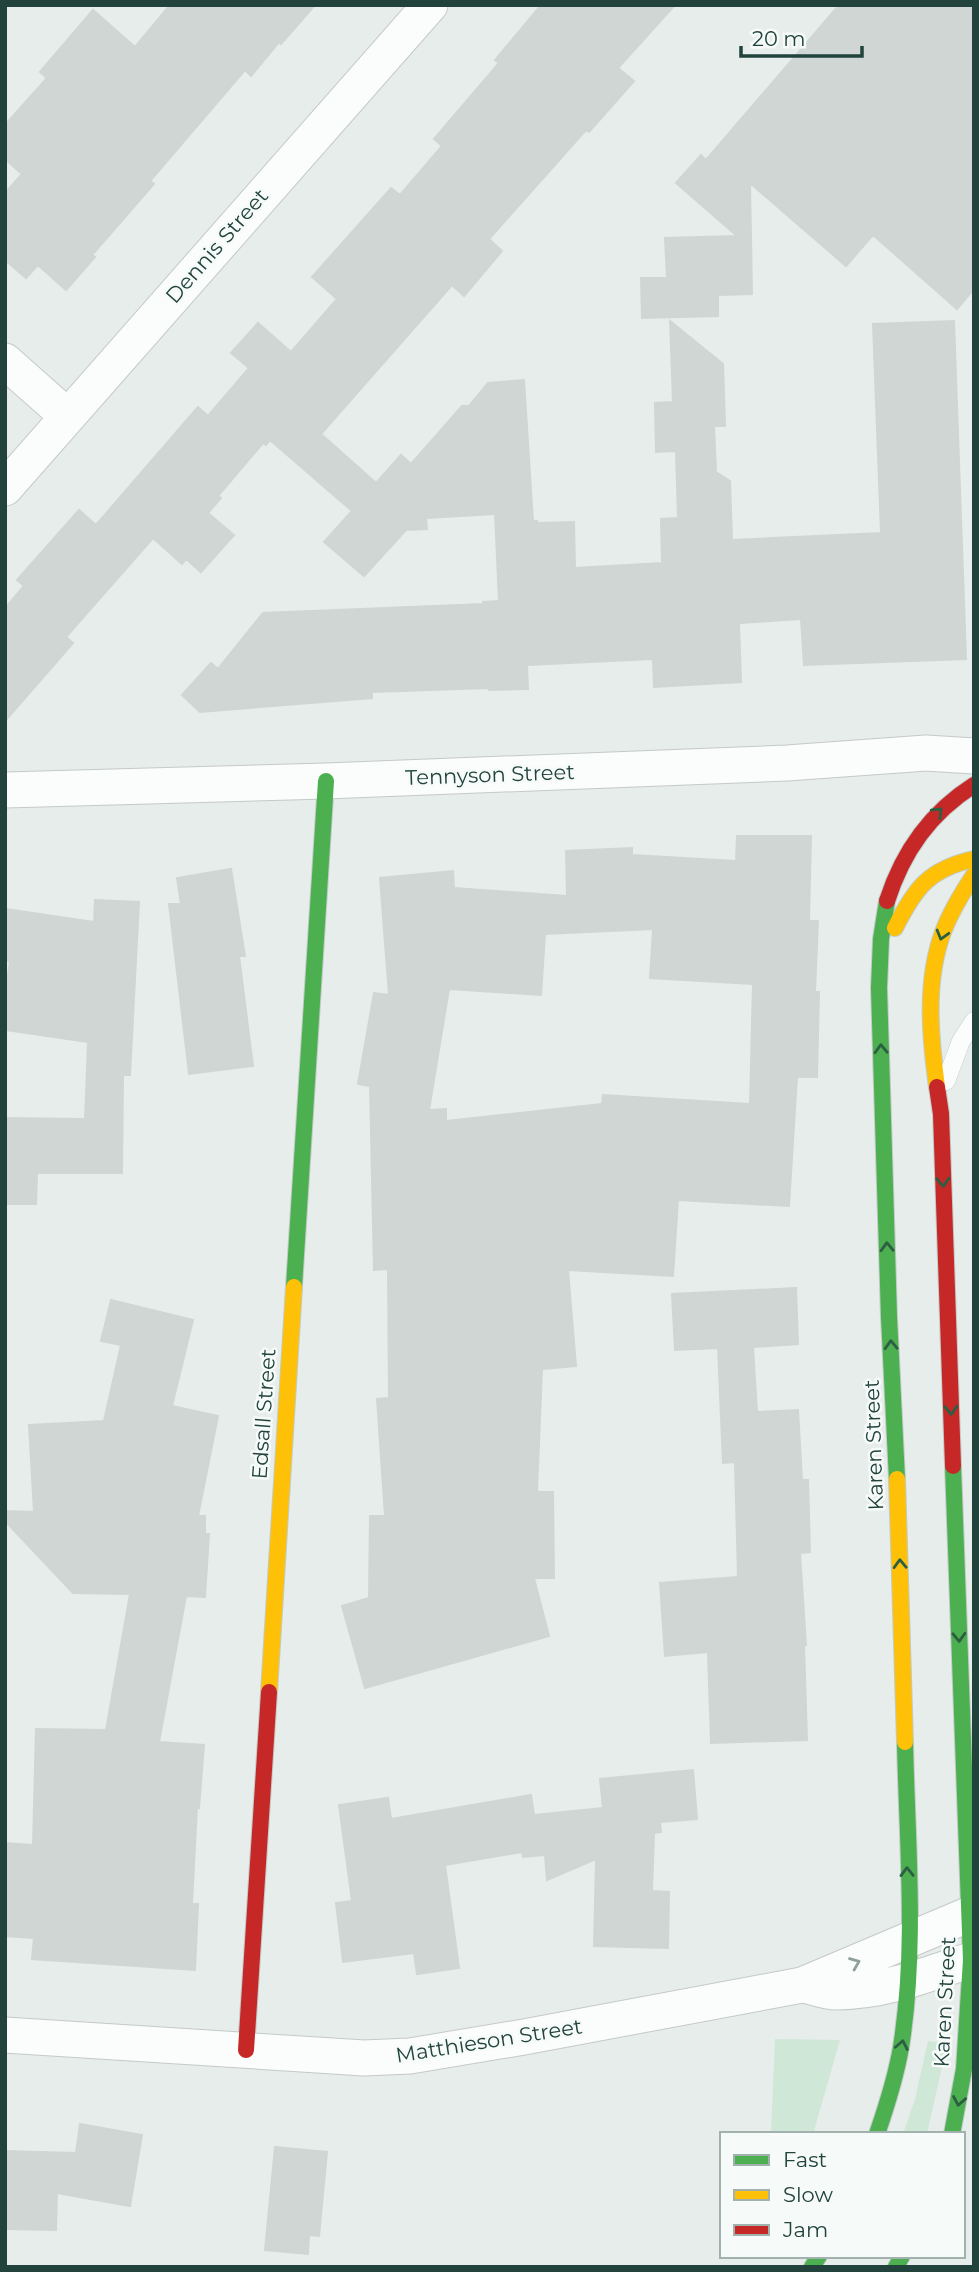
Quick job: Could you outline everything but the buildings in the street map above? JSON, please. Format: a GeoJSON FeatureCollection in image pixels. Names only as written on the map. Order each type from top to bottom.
{"type":"FeatureCollection","features":[{"type":"Feature","properties":{"kind":"street","name":"Dennis Street"},"geometry":{"type":"LineString","coordinates":[[5,488],[430,5]]}},
{"type":"Feature","properties":{"kind":"street"},"geometry":{"type":"LineString","coordinates":[[5,361],[67,416]]}},
{"type":"Feature","properties":{"kind":"street","name":"Tennyson Street"},"geometry":{"type":"LineString","coordinates":[[5,790],[326,781],[773,763],[926,753],[974,756]]}},
{"type":"Feature","properties":{"kind":"street","name":"Edsall Street"},"geometry":{"type":"LineString","coordinates":[[246,2050],[326,781]]}},
{"type":"Feature","properties":{"kind":"street","name":"Karen Street"},"geometry":{"type":"LineString","coordinates":[[878,2132],[896,2077],[905,2027],[909,1940],[905,1681],[889,1315],[879,965],[884,916],[905,858],[926,824],[947,803],[974,785]]}},
{"type":"Feature","properties":{"kind":"street"},"geometry":{"type":"LineString","coordinates":[[879,965],[896,926],[921,886],[942,867],[974,859]]}},
{"type":"Feature","properties":{"kind":"street","name":"Karen Street"},"geometry":{"type":"LineString","coordinates":[[952,2132],[965,2063],[972,1960],[972,1914],[941,1114],[930,1037],[929,1000],[941,936],[950,911],[974,875]]}},
{"type":"Feature","properties":{"kind":"street","name":"Matthieson Street"},"geometry":{"type":"LineString","coordinates":[[5,2035],[364,2058],[410,2056],[524,2038],[802,1985],[972,1914]]}},
{"type":"Feature","properties":{"kind":"street","name":"Matthieson Street"},"geometry":{"type":"LineString","coordinates":[[802,1985],[834,1992],[868,1990],[972,1960]]}},
{"type":"Feature","properties":{"kind":"lane"},"geometry":{"type":"LineString","coordinates":[[941,1114],[943,1090],[950,1065],[974,1021]]}},
{"type":"Feature","properties":{"kind":"green space"},"geometry":{"type":"Polygon","coordinates":[[[775,2039],[840,2040],[814,2132],[771,2132],[775,2039]]]}},
{"type":"Feature","properties":{"kind":"green space"},"geometry":{"type":"Polygon","coordinates":[[[928,2041],[947,2044],[927,2132],[904,2132],[915,2099],[928,2041]]]}},
{"type":"Feature","properties":{"kind":"traffic: fast"},"geometry":{"type":"LineString","coordinates":[[294,1287],[326,781]]}},
{"type":"Feature","properties":{"kind":"traffic: fast"},"geometry":{"type":"LineString","coordinates":[[887,901],[881,939],[879,988],[897,1479]]}},
{"type":"Feature","properties":{"kind":"traffic: fast"},"geometry":{"type":"LineString","coordinates":[[952,2132],[964,2069],[971,1960],[953,1466]]}},
{"type":"Feature","properties":{"kind":"traffic: fast"},"geometry":{"type":"LineString","coordinates":[[878,2132],[899,2058],[909,1971],[910,1895],[905,1742]]}},
{"type":"Feature","properties":{"kind":"traffic: fast"},"geometry":{"type":"LineString","coordinates":[[812,2267],[818,2258]]}},
{"type":"Feature","properties":{"kind":"traffic: fast"},"geometry":{"type":"LineString","coordinates":[[896,2267],[901,2258]]}},
{"type":"Feature","properties":{"kind":"traffic: slow"},"geometry":{"type":"LineString","coordinates":[[895,928],[909,902],[925,882],[945,868],[974,859]]}},
{"type":"Feature","properties":{"kind":"traffic: slow"},"geometry":{"type":"LineString","coordinates":[[937,1087],[931,1028],[933,970],[946,924],[974,875]]}},
{"type":"Feature","properties":{"kind":"traffic: slow"},"geometry":{"type":"LineString","coordinates":[[269,1692],[294,1287]]}},
{"type":"Feature","properties":{"kind":"traffic: slow"},"geometry":{"type":"LineString","coordinates":[[897,1479],[905,1742]]}},
{"type":"Feature","properties":{"kind":"traffic: jam"},"geometry":{"type":"LineString","coordinates":[[887,901],[901,866],[920,835],[944,808],[974,785]]}},
{"type":"Feature","properties":{"kind":"traffic: jam"},"geometry":{"type":"LineString","coordinates":[[937,1087],[941,1114],[953,1466]]}},
{"type":"Feature","properties":{"kind":"traffic: jam"},"geometry":{"type":"LineString","coordinates":[[246,2050],[269,1692]]}}]}
